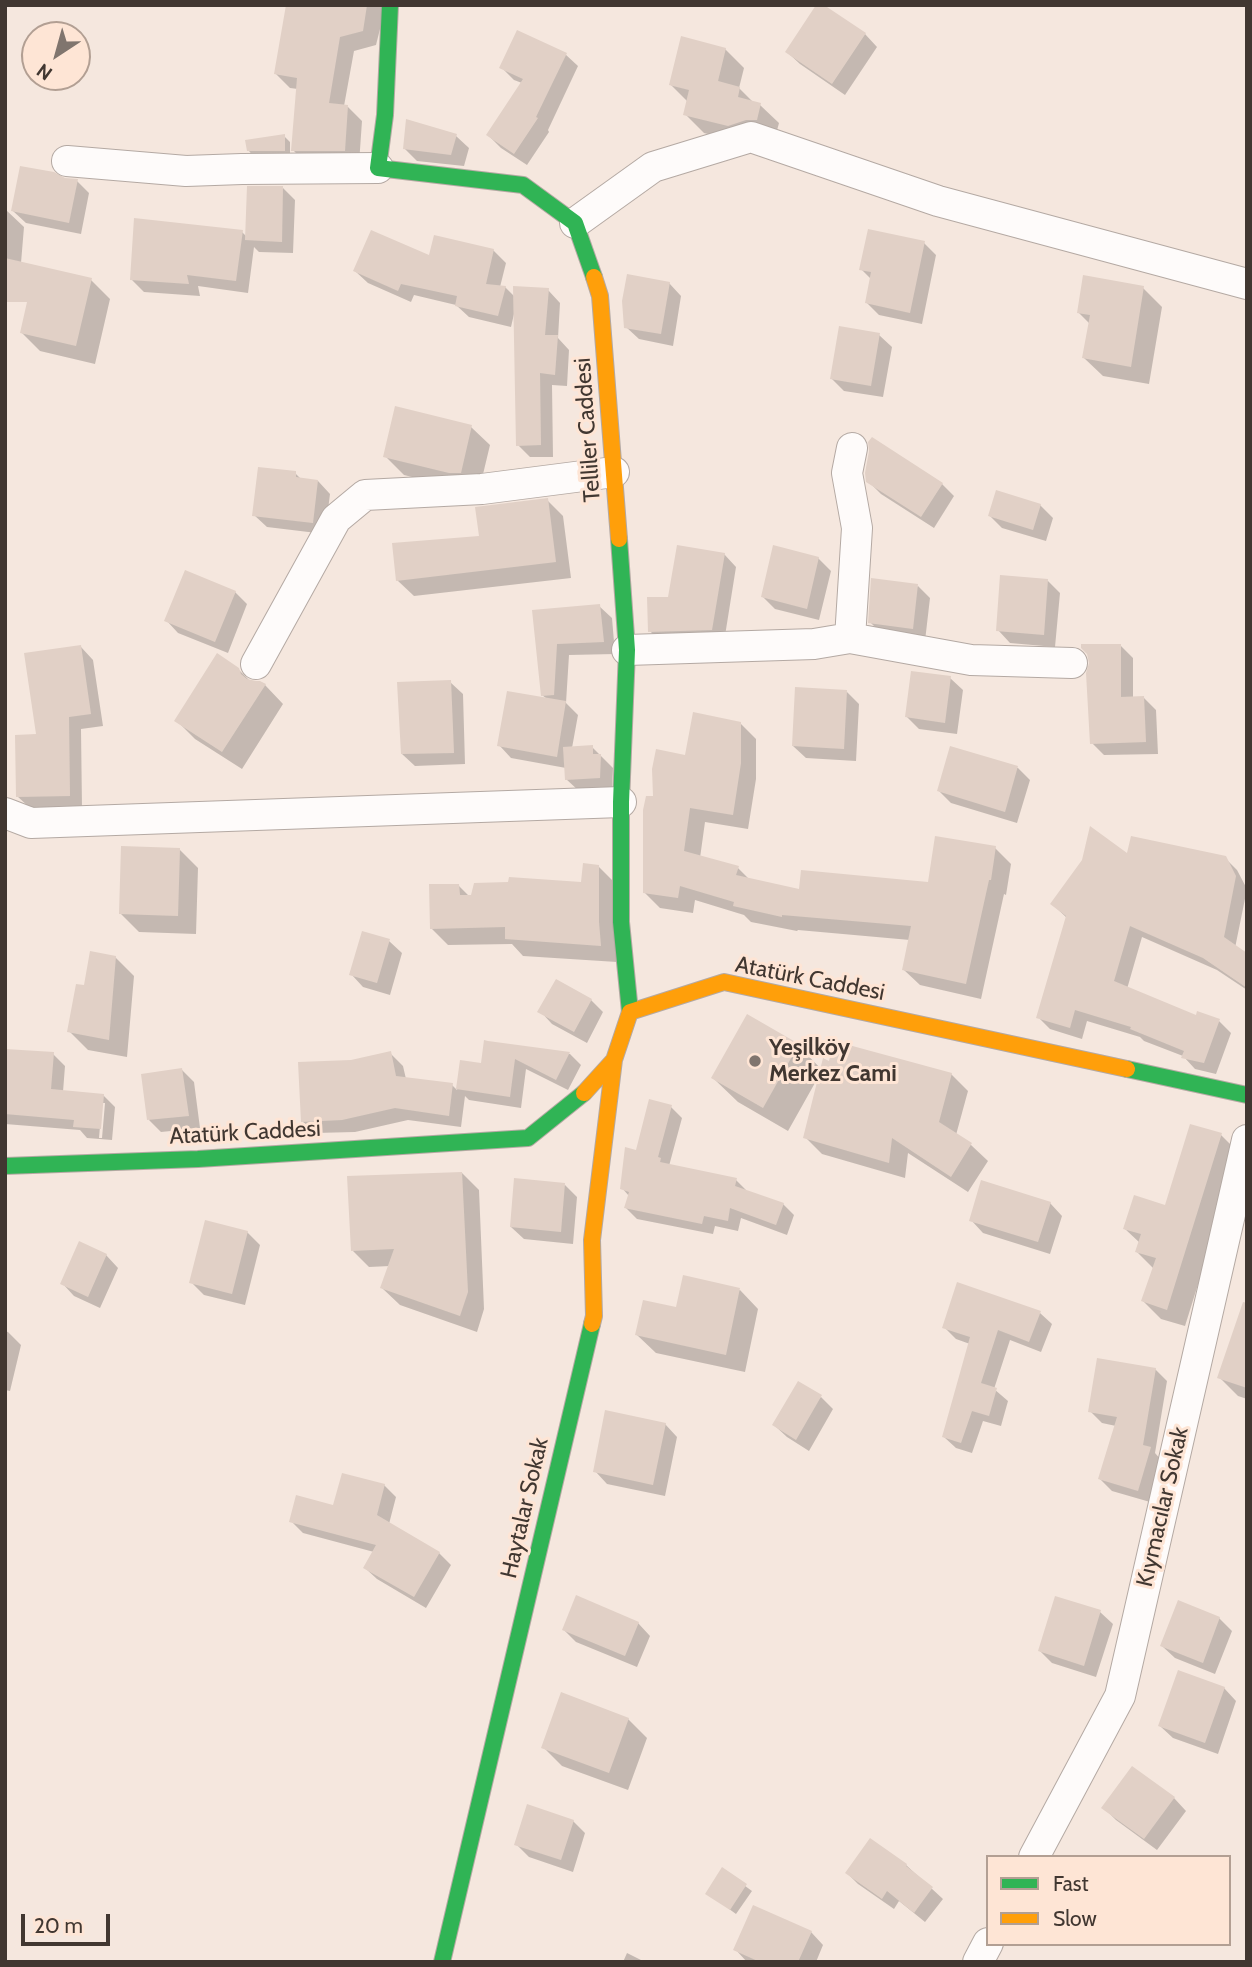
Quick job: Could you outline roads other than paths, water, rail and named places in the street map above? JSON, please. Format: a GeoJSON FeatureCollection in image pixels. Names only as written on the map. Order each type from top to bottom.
{"type":"FeatureCollection","features":[{"type":"Feature","properties":{"kind":"street"},"geometry":{"type":"LineString","coordinates":[[378,168],[385,115],[390,5]]}},
{"type":"Feature","properties":{"kind":"street"},"geometry":{"type":"LineString","coordinates":[[67,161],[186,171],[378,168],[523,185],[575,223],[653,167],[751,136],[938,201],[1247,284]]}},
{"type":"Feature","properties":{"kind":"street","name":"Telliler Caddesi"},"geometry":{"type":"LineString","coordinates":[[575,223],[600,296],[627,650],[621,802],[621,922],[630,1012]]}},
{"type":"Feature","properties":{"kind":"street"},"geometry":{"type":"LineString","coordinates":[[850,638],[857,528],[846,473],[852,448]]}},
{"type":"Feature","properties":{"kind":"street"},"geometry":{"type":"LineString","coordinates":[[256,664],[336,519],[365,495],[482,489],[614,472]]}},
{"type":"Feature","properties":{"kind":"street"},"geometry":{"type":"LineString","coordinates":[[627,650],[814,644],[850,638],[971,660],[1072,663]]}},
{"type":"Feature","properties":{"kind":"street"},"geometry":{"type":"LineString","coordinates":[[5,813],[31,823],[621,802]]}},
{"type":"Feature","properties":{"kind":"street","name":"Atatürk Caddesi"},"geometry":{"type":"LineString","coordinates":[[5,1166],[198,1159],[528,1138],[590,1088],[614,1060],[630,1012],[724,982],[1247,1095]]}},
{"type":"Feature","properties":{"kind":"street","name":"Haytalar Sokak"},"geometry":{"type":"LineString","coordinates":[[442,1962],[594,1316],[592,1241],[614,1060]]}},
{"type":"Feature","properties":{"kind":"street","name":"Kıymacılar Sokak"},"geometry":{"type":"LineString","coordinates":[[1035,1855],[1120,1696],[1247,1140]]}},
{"type":"Feature","properties":{"kind":"street"},"geometry":{"type":"LineString","coordinates":[[978,1962],[986,1946]]}},
{"type":"Feature","properties":{"kind":"place","name":"Yeşilköy Merkez Cami"},"geometry":{"type":"Point","coordinates":[755,1061]}}]}
